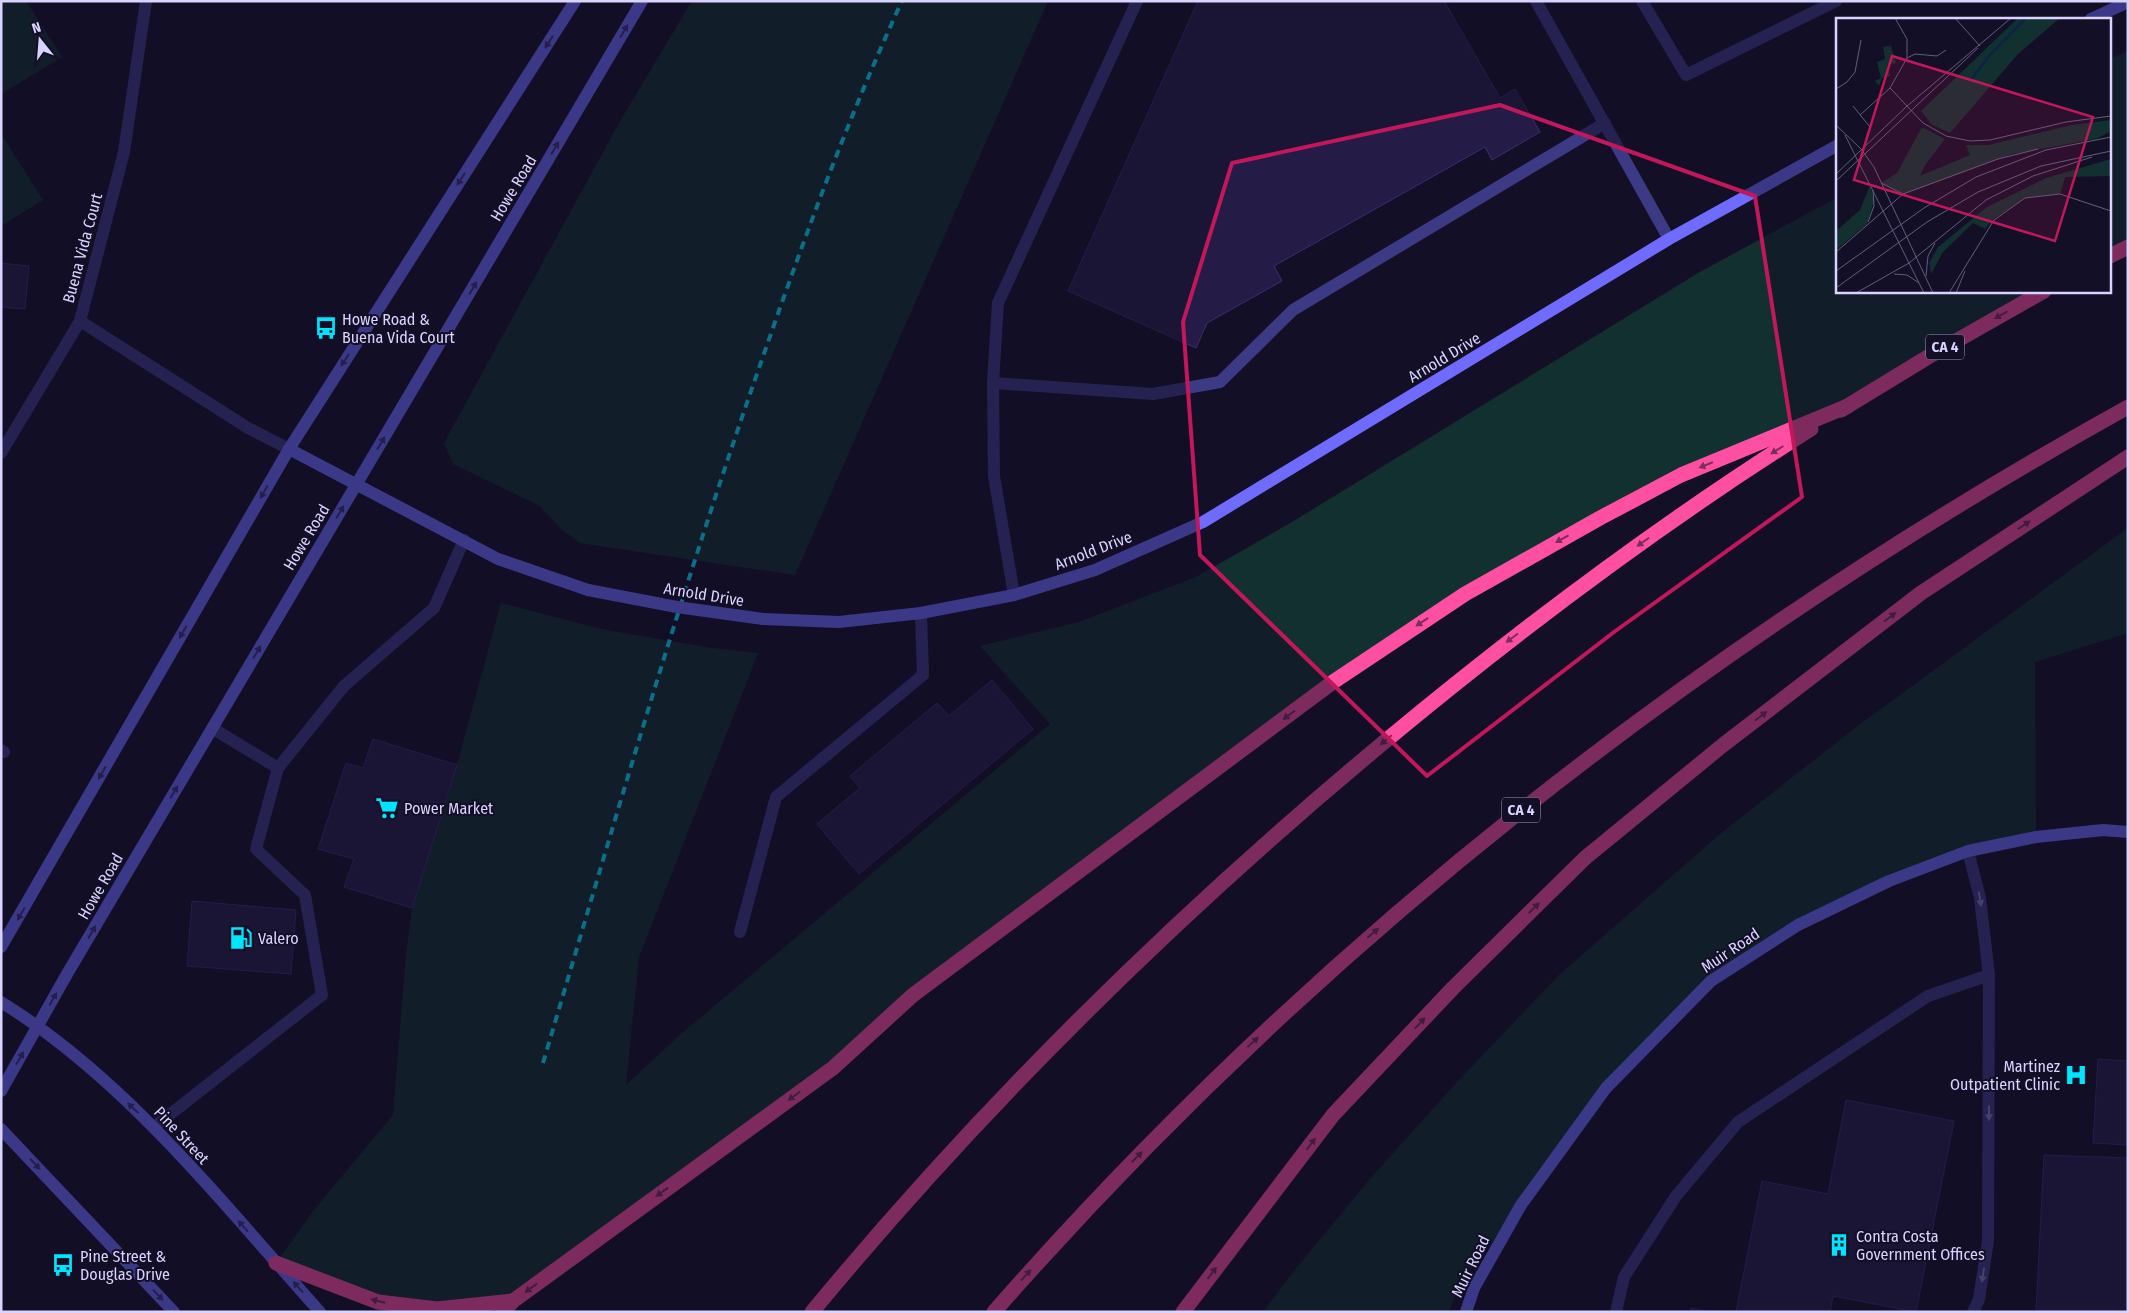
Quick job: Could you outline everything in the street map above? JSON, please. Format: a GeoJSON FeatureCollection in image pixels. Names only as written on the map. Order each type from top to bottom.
{"type":"FeatureCollection","features":[{"type":"Feature","properties":{"kind":"highway"},"geometry":{"type":"LineString","coordinates":[[2112,255],[2128,247]]}},
{"type":"Feature","properties":{"kind":"highway","name":"CA 4"},"geometry":{"type":"LineString","coordinates":[[812,1312],[928,1178],[1045,1053],[1166,934],[1296,815],[1430,704],[1562,601],[1702,500],[1928,357],[2042,292]]}},
{"type":"Feature","properties":{"kind":"highway"},"geometry":{"type":"LineString","coordinates":[[276,1263],[378,1302],[437,1310],[508,1306],[833,1068],[913,995],[1333,682],[1465,594],[1600,518],[1681,475],[1848,406]]}},
{"type":"Feature","properties":{"kind":"highway","name":"CA 4"},"geometry":{"type":"LineString","coordinates":[[994,1312],[1114,1180],[1236,1058],[1362,943],[1494,831],[1630,726],[1779,621],[1985,488],[2128,407]]}},
{"type":"Feature","properties":{"kind":"highway"},"geometry":{"type":"LineString","coordinates":[[1182,1312],[1333,1115],[1453,988],[1585,858],[1723,745],[1921,593],[2128,457]]}},
{"type":"Feature","properties":{"kind":"street","name":"Buena Vida Court"},"geometry":{"type":"LineString","coordinates":[[146,1],[124,152],[80,321],[248,428],[289,449]]}},
{"type":"Feature","properties":{"kind":"street"},"geometry":{"type":"LineString","coordinates":[[1,947],[289,449],[575,1]]}},
{"type":"Feature","properties":{"kind":"street","name":"Howe Road"},"geometry":{"type":"LineString","coordinates":[[1,1091],[212,728],[642,1]]}},
{"type":"Feature","properties":{"kind":"street"},"geometry":{"type":"LineString","coordinates":[[1014,595],[994,476],[993,383],[998,303],[1138,1]]}},
{"type":"Feature","properties":{"kind":"street"},"geometry":{"type":"LineString","coordinates":[[1536,1],[1669,239]]}},
{"type":"Feature","properties":{"kind":"street"},"geometry":{"type":"LineString","coordinates":[[1642,1],[1686,75],[1836,1]]}},
{"type":"Feature","properties":{"kind":"street"},"geometry":{"type":"LineString","coordinates":[[2093,18],[2128,2]]}},
{"type":"Feature","properties":{"kind":"street"},"geometry":{"type":"LineString","coordinates":[[993,383],[1153,394],[1220,382],[1293,310],[1605,123]]}},
{"type":"Feature","properties":{"kind":"street","name":"Arnold Drive"},"geometry":{"type":"LineString","coordinates":[[289,449],[498,559],[588,590],[677,607],[763,619],[839,622],[921,613],[1014,595],[1095,570],[1203,522],[1669,239],[1836,146]]}},
{"type":"Feature","properties":{"kind":"street"},"geometry":{"type":"LineString","coordinates":[[1,453],[80,321]]}},
{"type":"Feature","properties":{"kind":"street"},"geometry":{"type":"LineString","coordinates":[[154,1127],[322,995],[305,895],[256,849],[278,768],[344,686],[434,608],[464,540]]}},
{"type":"Feature","properties":{"kind":"street"},"geometry":{"type":"LineString","coordinates":[[740,932],[776,796],[923,675],[921,613]]}},
{"type":"Feature","properties":{"kind":"street"},"geometry":{"type":"LineString","coordinates":[[212,728],[278,768]]}},
{"type":"Feature","properties":{"kind":"street","name":"Muir Road"},"geometry":{"type":"LineString","coordinates":[[1466,1312],[1474,1288],[1521,1205],[1601,1096],[1711,981],[1798,925],[1889,881],[1968,851],[2036,837],[2103,830],[2128,832]]}},
{"type":"Feature","properties":{"kind":"street"},"geometry":{"type":"LineString","coordinates":[[1968,851],[1980,898],[1989,975],[1988,1241],[1979,1299],[1973,1312]]}},
{"type":"Feature","properties":{"kind":"street"},"geometry":{"type":"LineString","coordinates":[[1616,1312],[1624,1277],[1676,1196],[1738,1122],[1928,996],[1989,975]]}},
{"type":"Feature","properties":{"kind":"street","name":"Pine Street"},"geometry":{"type":"LineString","coordinates":[[1,1002],[39,1025],[154,1127],[320,1312]]}},
{"type":"Feature","properties":{"kind":"street"},"geometry":{"type":"LineString","coordinates":[[1,1129],[174,1312]]}},
{"type":"Feature","properties":{"kind":"highlighted area"},"geometry":{"type":"Polygon","coordinates":[[[1500,105],[1755,196],[1802,497],[1614,632],[1427,776],[1200,555],[1183,322],[1232,163],[1500,105]]]}},
{"type":"Feature","properties":{"kind":"green space"},"geometry":{"type":"Polygon","coordinates":[[[1,1],[26,1],[62,57],[1,94],[1,1]]]}},
{"type":"Feature","properties":{"kind":"green space"},"geometry":{"type":"Polygon","coordinates":[[[692,1],[1048,1],[795,575],[580,543],[561,529],[540,506],[453,464],[444,443],[619,123],[692,1]]]}},
{"type":"Feature","properties":{"kind":"green space"},"geometry":{"type":"Polygon","coordinates":[[[2128,51],[2128,247],[2112,255],[2112,58],[2128,51]]]}},
{"type":"Feature","properties":{"kind":"green space"},"geometry":{"type":"Polygon","coordinates":[[[1,134],[43,200],[1,226],[1,134]]]}},
{"type":"Feature","properties":{"kind":"green space"},"geometry":{"type":"Polygon","coordinates":[[[1836,198],[1836,292],[2042,292],[1848,406],[1681,475],[1465,594],[913,995],[833,1068],[513,1301],[378,1302],[276,1263],[314,1210],[393,1115],[406,955],[412,908],[457,765],[501,603],[601,629],[712,648],[758,653],[639,957],[626,1085],[681,1034],[1050,724],[980,646],[1079,622],[1196,577],[1292,522],[1698,273],[1836,198]]]}},
{"type":"Feature","properties":{"kind":"green space"},"geometry":{"type":"Polygon","coordinates":[[[2128,528],[2128,633],[2035,662],[2036,837],[1889,881],[1711,981],[1606,1088],[1521,1205],[1461,1281],[1449,1312],[1263,1312],[1369,1180],[1458,1081],[1558,976],[1720,834],[1855,728],[2128,528]]]}},
{"type":"Feature","properties":{"kind":"building"},"geometry":{"type":"Polygon","coordinates":[[[1198,1],[1444,1],[1500,98],[1515,89],[1540,132],[1492,160],[1485,147],[1274,266],[1282,281],[1207,323],[1196,348],[1068,291],[1198,1]]]}},
{"type":"Feature","properties":{"kind":"building"},"geometry":{"type":"Polygon","coordinates":[[[1,263],[29,266],[25,309],[1,307],[1,263]]]}},
{"type":"Feature","properties":{"kind":"building"},"geometry":{"type":"Polygon","coordinates":[[[992,680],[1033,729],[859,874],[817,824],[860,788],[850,776],[937,703],[949,716],[992,680]]]}},
{"type":"Feature","properties":{"kind":"building","name":"Power Market"},"geometry":{"type":"Polygon","coordinates":[[[373,739],[457,765],[412,908],[344,887],[354,859],[318,849],[346,763],[363,768],[373,739]]]}},
{"type":"Feature","properties":{"kind":"building","name":"Valero"},"geometry":{"type":"Polygon","coordinates":[[[192,901],[296,910],[291,974],[187,966],[192,901]]]}},
{"type":"Feature","properties":{"kind":"building"},"geometry":{"type":"Polygon","coordinates":[[[2098,1059],[2128,1061],[2128,1145],[2093,1143],[2098,1059]]]}},
{"type":"Feature","properties":{"kind":"building","name":"Contra Costa Government Offices"},"geometry":{"type":"Polygon","coordinates":[[[1846,1100],[1954,1121],[1916,1312],[1833,1296],[1830,1312],[1736,1312],[1762,1181],[1828,1194],[1846,1100]]]}},
{"type":"Feature","properties":{"kind":"building"},"geometry":{"type":"Polygon","coordinates":[[[2044,1155],[2128,1158],[2128,1312],[2036,1312],[2044,1155]]]}},
{"type":"Feature","properties":{"kind":"building"},"geometry":{"type":"Polygon","coordinates":[[[1691,1308],[1710,1312],[1690,1312],[1691,1308]]]}},
{"type":"Feature","properties":{"kind":"railway"},"geometry":{"type":"LineString","coordinates":[[543,1063],[647,714],[730,454],[775,322],[826,183],[862,91],[902,1]]}},
{"type":"Feature","properties":{"kind":"place","name":"Howe Road & Buena Vida Court"},"geometry":{"type":"Point","coordinates":[326,328]}},
{"type":"Feature","properties":{"kind":"place","name":"Power Market"},"geometry":{"type":"Point","coordinates":[387,808]}},
{"type":"Feature","properties":{"kind":"place","name":"Valero"},"geometry":{"type":"Point","coordinates":[241,938]}},
{"type":"Feature","properties":{"kind":"place","name":"Martinez Outpatient Clinic"},"geometry":{"type":"Point","coordinates":[2076,1075]}},
{"type":"Feature","properties":{"kind":"place","name":"Contra Costa Government Offices"},"geometry":{"type":"Point","coordinates":[1839,1245]}},
{"type":"Feature","properties":{"kind":"place","name":"Pine Street & Douglas Drive"},"geometry":{"type":"Point","coordinates":[63,1265]}}]}
